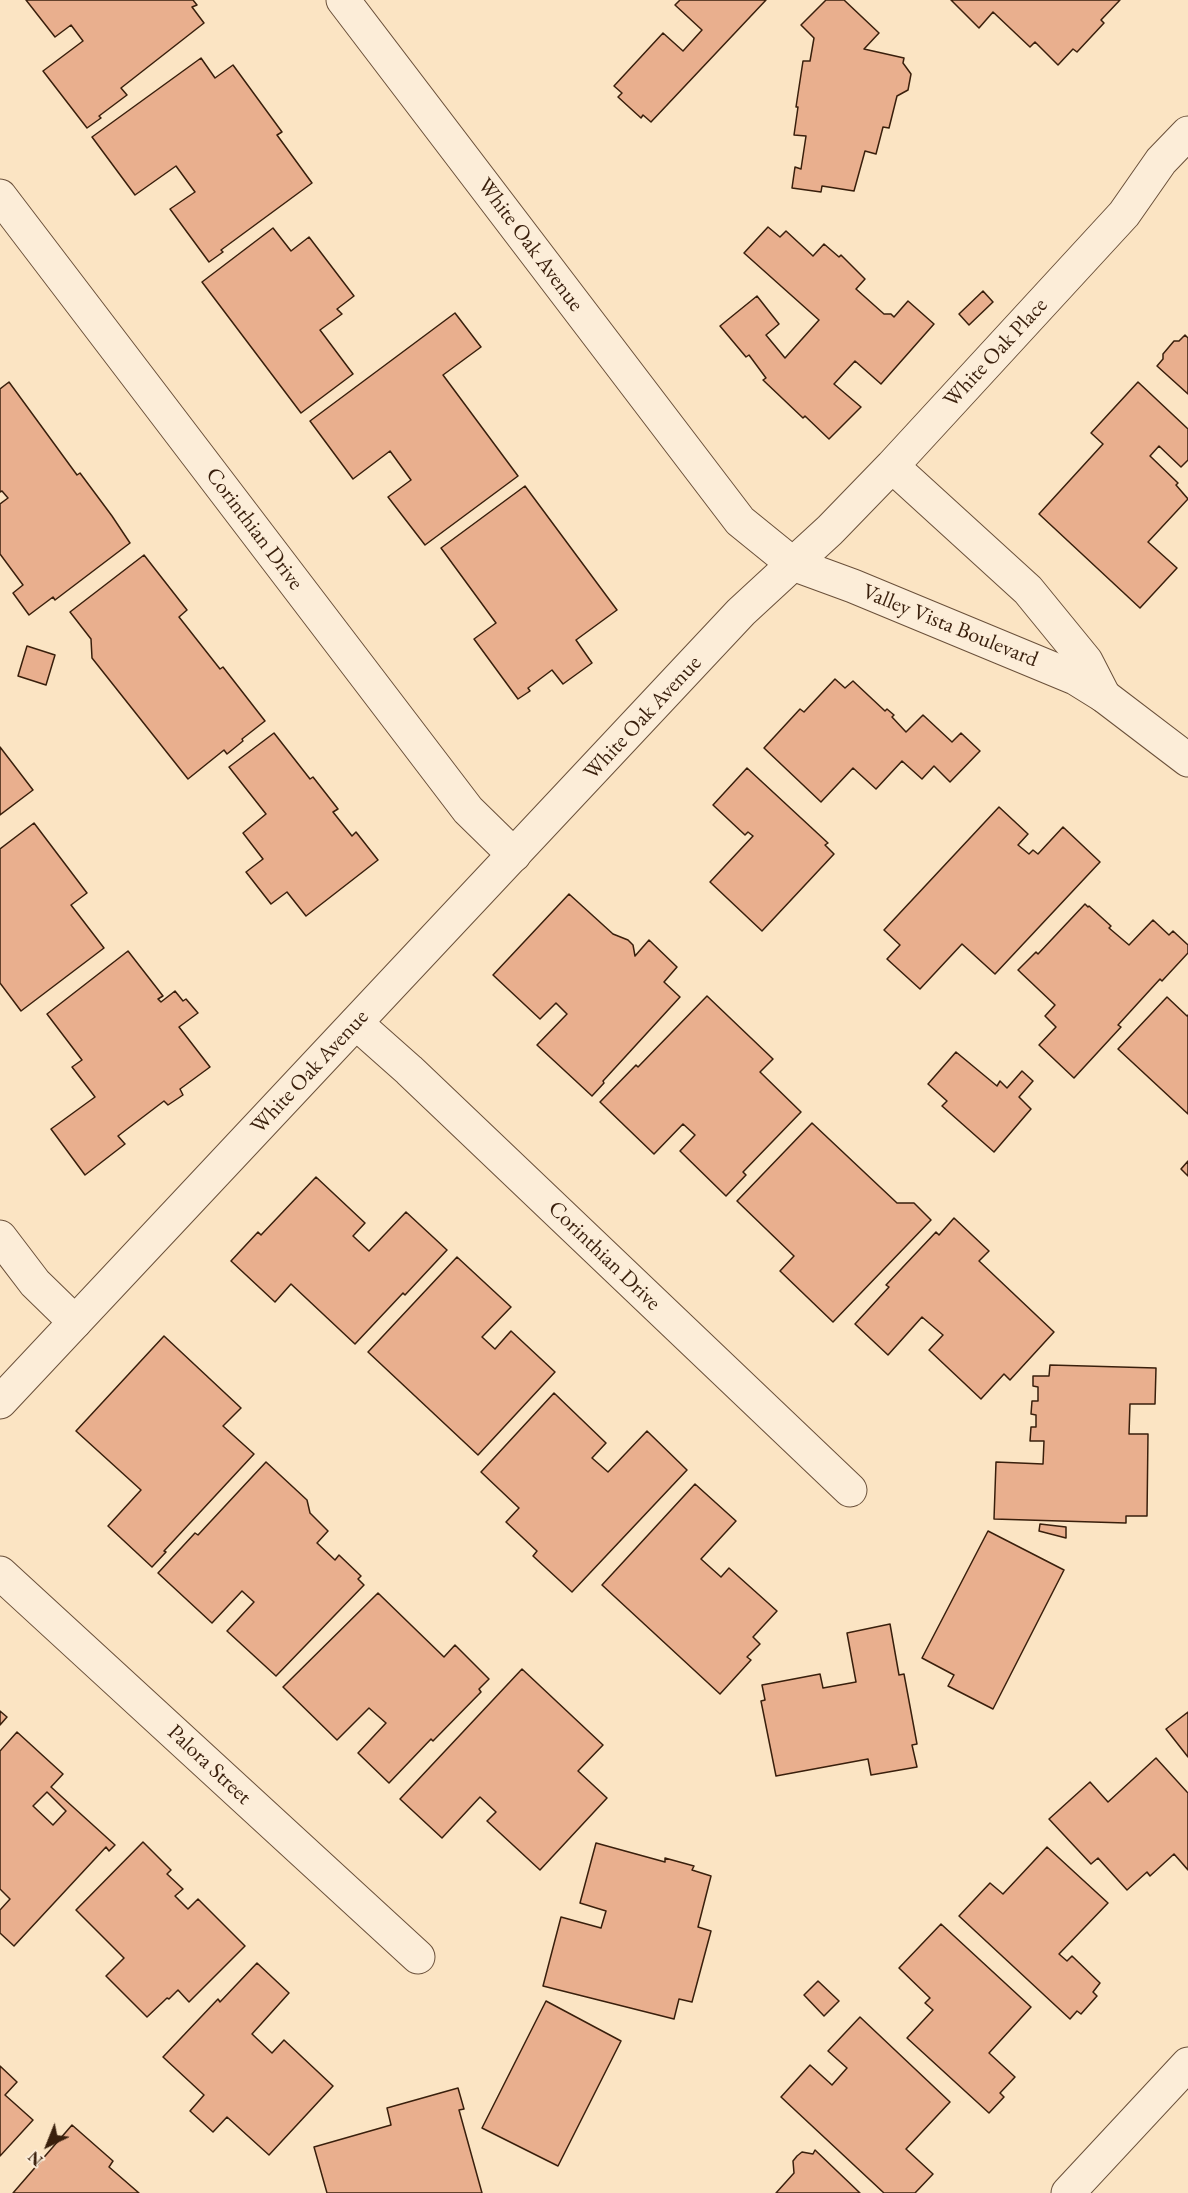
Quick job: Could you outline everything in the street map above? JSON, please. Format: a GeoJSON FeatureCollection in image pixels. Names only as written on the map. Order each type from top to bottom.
{"type":"FeatureCollection","features":[{"type":"Feature","properties":{"kind":"street","name":"White Oak Avenue"},"geometry":{"type":"LineString","coordinates":[[0,1402],[741,612],[793,564],[740,521],[343,0]]}},
{"type":"Feature","properties":{"kind":"street","name":"White Oak Place"},"geometry":{"type":"LineString","coordinates":[[793,564],[830,530],[892,466],[1124,214],[1161,161],[1188,133]]}},
{"type":"Feature","properties":{"kind":"street","name":"Corinthian Drive"},"geometry":{"type":"LineString","coordinates":[[0,196],[468,810],[514,855]]}},
{"type":"Feature","properties":{"kind":"street","name":"Valley Vista Boulevard"},"geometry":{"type":"LineString","coordinates":[[892,466],[1028,590],[1086,661],[1104,696]]}},
{"type":"Feature","properties":{"kind":"street","name":"Valley Vista Boulevard"},"geometry":{"type":"LineString","coordinates":[[793,564],[853,586],[1075,678],[1104,696],[1188,760]]}},
{"type":"Feature","properties":{"kind":"street","name":"Corinthian Drive"},"geometry":{"type":"LineString","coordinates":[[356,1023],[409,1070],[849,1491]]}},
{"type":"Feature","properties":{"kind":"street"},"geometry":{"type":"LineString","coordinates":[[0,1237],[30,1278],[75,1322]]}},
{"type":"Feature","properties":{"kind":"street","name":"Palora Street"},"geometry":{"type":"LineString","coordinates":[[0,1574],[418,1957]]}},
{"type":"Feature","properties":{"kind":"street"},"geometry":{"type":"LineString","coordinates":[[1068,2193],[1188,2064]]}},
{"type":"Feature","properties":{"kind":"building"},"geometry":{"type":"Polygon","coordinates":[[[26,0],[193,0],[197,5],[192,7],[204,23],[121,88],[127,95],[87,128],[43,71],[83,41],[71,25],[55,37],[26,0]]]}},
{"type":"Feature","properties":{"kind":"building"},"geometry":{"type":"Polygon","coordinates":[[[680,0],[766,0],[651,122],[643,115],[641,118],[618,97],[622,93],[614,86],[663,33],[683,51],[702,30],[675,5],[680,0]]]}},
{"type":"Feature","properties":{"kind":"building"},"geometry":{"type":"Polygon","coordinates":[[[826,0],[844,0],[879,33],[864,49],[904,58],[903,63],[911,74],[908,90],[897,96],[889,128],[883,127],[876,154],[865,151],[854,191],[822,186],[821,192],[792,188],[795,167],[801,169],[806,136],[794,135],[798,107],[796,107],[803,61],[810,61],[814,38],[801,25],[826,0]]]}},
{"type":"Feature","properties":{"kind":"building"},"geometry":{"type":"Polygon","coordinates":[[[951,0],[1120,0],[1101,20],[1104,23],[1077,52],[1073,49],[1058,65],[1035,42],[1030,47],[993,12],[979,28],[951,0]]]}},
{"type":"Feature","properties":{"kind":"building"},"geometry":{"type":"Polygon","coordinates":[[[201,58],[215,78],[233,65],[282,132],[277,135],[312,183],[221,250],[223,252],[209,262],[170,209],[195,192],[176,166],[135,195],[92,137],[201,58]]]}},
{"type":"Feature","properties":{"kind":"building"},"geometry":{"type":"Polygon","coordinates":[[[768,227],[780,237],[786,231],[813,256],[824,244],[839,257],[841,255],[865,279],[856,289],[884,314],[891,314],[894,317],[908,301],[934,324],[881,384],[855,361],[834,384],[861,407],[829,439],[763,380],[766,378],[749,355],[746,357],[720,326],[757,296],[779,324],[766,335],[785,358],[819,320],[744,253],[768,227]]]}},
{"type":"Feature","properties":{"kind":"building"},"geometry":{"type":"Polygon","coordinates":[[[273,228],[291,251],[309,237],[354,296],[337,309],[342,314],[320,330],[353,374],[301,413],[202,282],[273,228]]]}},
{"type":"Feature","properties":{"kind":"building"},"geometry":{"type":"Polygon","coordinates":[[[983,291],[993,302],[969,325],[959,314],[983,291]]]}},
{"type":"Feature","properties":{"kind":"building"},"geometry":{"type":"Polygon","coordinates":[[[455,313],[481,347],[443,375],[518,476],[425,545],[388,497],[411,480],[390,451],[353,479],[310,421],[455,313]]]}},
{"type":"Feature","properties":{"kind":"building"},"geometry":{"type":"Polygon","coordinates":[[[1185,335],[1188,338],[1188,394],[1157,366],[1174,341],[1179,341],[1185,335]]]}},
{"type":"Feature","properties":{"kind":"building"},"geometry":{"type":"Polygon","coordinates":[[[9,382],[77,475],[80,473],[130,543],[55,600],[53,597],[29,615],[13,593],[23,585],[0,554],[0,504],[8,498],[2,491],[0,492],[0,389],[9,382]]]}},
{"type":"Feature","properties":{"kind":"building"},"geometry":{"type":"Polygon","coordinates":[[[1138,382],[1188,429],[1188,460],[1181,467],[1159,446],[1150,456],[1178,483],[1176,485],[1188,499],[1148,542],[1177,568],[1140,608],[1039,514],[1103,444],[1091,433],[1138,382]]]}},
{"type":"Feature","properties":{"kind":"building"},"geometry":{"type":"Polygon","coordinates":[[[525,486],[617,610],[576,640],[592,663],[563,684],[552,670],[528,688],[530,691],[518,699],[474,639],[496,623],[441,548],[525,486]]]}},
{"type":"Feature","properties":{"kind":"building"},"geometry":{"type":"Polygon","coordinates":[[[144,555],[187,610],[179,617],[220,669],[223,667],[265,721],[227,754],[224,750],[188,779],[92,658],[91,639],[70,612],[144,555]]]}},
{"type":"Feature","properties":{"kind":"building"},"geometry":{"type":"Polygon","coordinates":[[[27,646],[55,655],[46,685],[18,676],[27,646]]]}},
{"type":"Feature","properties":{"kind":"building"},"geometry":{"type":"Polygon","coordinates":[[[835,679],[845,688],[853,681],[885,711],[887,709],[894,715],[892,717],[906,732],[923,715],[952,742],[961,733],[980,751],[950,782],[934,766],[922,779],[902,761],[876,789],[853,768],[821,802],[764,748],[800,709],[804,712],[835,679]]]}},
{"type":"Feature","properties":{"kind":"building"},"geometry":{"type":"Polygon","coordinates":[[[274,733],[310,779],[313,777],[338,809],[333,812],[352,836],[356,832],[378,860],[306,916],[287,892],[271,904],[246,872],[263,859],[243,833],[266,814],[229,767],[274,733]]]}},
{"type":"Feature","properties":{"kind":"building"},"geometry":{"type":"Polygon","coordinates":[[[0,747],[33,790],[0,815],[0,747]]]}},
{"type":"Feature","properties":{"kind":"building"},"geometry":{"type":"Polygon","coordinates":[[[747,768],[828,843],[825,845],[834,854],[762,931],[710,882],[753,836],[748,832],[745,835],[713,805],[747,768]]]}},
{"type":"Feature","properties":{"kind":"building"},"geometry":{"type":"Polygon","coordinates":[[[999,807],[1028,834],[1018,845],[1029,854],[1033,850],[1038,854],[1063,827],[1100,862],[995,974],[962,944],[920,989],[887,959],[900,945],[884,930],[999,807]]]}},
{"type":"Feature","properties":{"kind":"building"},"geometry":{"type":"Polygon","coordinates":[[[34,823],[87,893],[71,905],[104,948],[21,1011],[0,983],[0,849],[34,823]]]}},
{"type":"Feature","properties":{"kind":"building"},"geometry":{"type":"Polygon","coordinates":[[[569,894],[613,934],[628,940],[633,945],[635,956],[649,940],[677,967],[664,982],[680,997],[592,1096],[537,1045],[567,1014],[556,1003],[540,1019],[493,975],[569,894]]]}},
{"type":"Feature","properties":{"kind":"building"},"geometry":{"type":"Polygon","coordinates":[[[1085,904],[1129,945],[1153,920],[1169,935],[1173,931],[1188,945],[1188,953],[1162,981],[1160,979],[1118,1025],[1121,1027],[1074,1078],[1039,1045],[1056,1027],[1045,1016],[1055,1005],[1018,970],[1036,952],[1038,954],[1085,904]]]}},
{"type":"Feature","properties":{"kind":"building"},"geometry":{"type":"Polygon","coordinates":[[[128,951],[163,996],[158,999],[161,1002],[175,991],[183,1001],[186,999],[198,1013],[179,1027],[210,1067],[180,1089],[183,1095],[168,1105],[164,1101],[118,1136],[125,1144],[85,1175],[51,1129],[95,1097],[72,1067],[82,1060],[47,1014],[128,951]]]}},
{"type":"Feature","properties":{"kind":"building"},"geometry":{"type":"Polygon","coordinates":[[[707,996],[773,1059],[760,1072],[801,1112],[743,1172],[746,1175],[726,1196],[680,1151],[695,1135],[683,1124],[654,1154],[600,1102],[636,1065],[638,1067],[707,996]]]}},
{"type":"Feature","properties":{"kind":"building"},"geometry":{"type":"Polygon","coordinates":[[[1167,997],[1188,1015],[1188,1114],[1118,1049],[1167,997]]]}},
{"type":"Feature","properties":{"kind":"building"},"geometry":{"type":"Polygon","coordinates":[[[956,1052],[997,1086],[1000,1081],[1007,1088],[1022,1071],[1033,1081],[1019,1097],[1031,1109],[994,1152],[942,1106],[947,1101],[928,1084],[956,1052]]]}},
{"type":"Feature","properties":{"kind":"building"},"geometry":{"type":"Polygon","coordinates":[[[812,1123],[897,1203],[914,1203],[931,1220],[833,1322],[780,1271],[794,1256],[737,1201],[812,1123]]]}},
{"type":"Feature","properties":{"kind":"building"},"geometry":{"type":"Polygon","coordinates":[[[1188,1161],[1188,1176],[1181,1169],[1188,1161]]]}},
{"type":"Feature","properties":{"kind":"building"},"geometry":{"type":"Polygon","coordinates":[[[316,1177],[365,1223],[353,1236],[369,1251],[406,1212],[447,1250],[355,1344],[291,1284],[275,1302],[231,1261],[258,1232],[261,1235],[316,1177]]]}},
{"type":"Feature","properties":{"kind":"building"},"geometry":{"type":"Polygon","coordinates":[[[954,1218],[989,1251],[979,1261],[1054,1332],[1010,1380],[1004,1374],[981,1399],[929,1350],[943,1335],[922,1317],[888,1355],[855,1324],[889,1287],[886,1285],[936,1232],[939,1235],[954,1218]]]}},
{"type":"Feature","properties":{"kind":"building"},"geometry":{"type":"Polygon","coordinates":[[[457,1257],[511,1307],[482,1337],[495,1349],[511,1331],[555,1372],[478,1455],[368,1352],[457,1257]]]}},
{"type":"Feature","properties":{"kind":"building"},"geometry":{"type":"Polygon","coordinates":[[[164,1336],[241,1408],[223,1426],[254,1454],[164,1551],[166,1552],[152,1567],[108,1526],[141,1490],[76,1431],[164,1336]]]}},
{"type":"Feature","properties":{"kind":"building"},"geometry":{"type":"Polygon","coordinates":[[[1050,1365],[1156,1368],[1155,1404],[1130,1404],[1129,1434],[1148,1434],[1147,1516],[1126,1516],[1126,1523],[994,1519],[996,1462],[1043,1464],[1044,1441],[1030,1441],[1031,1427],[1036,1427],[1036,1415],[1031,1414],[1032,1401],[1038,1401],[1038,1387],[1033,1386],[1033,1376],[1049,1376],[1050,1365]]]}},
{"type":"Feature","properties":{"kind":"building"},"geometry":{"type":"Polygon","coordinates":[[[554,1393],[606,1443],[592,1458],[608,1472],[647,1431],[687,1470],[572,1592],[533,1556],[537,1551],[506,1522],[519,1508],[481,1472],[554,1393]]]}},
{"type":"Feature","properties":{"kind":"building"},"geometry":{"type":"Polygon","coordinates":[[[266,1462],[307,1500],[310,1513],[328,1531],[317,1543],[335,1560],[339,1555],[361,1576],[358,1579],[364,1585],[276,1676],[227,1631],[254,1602],[242,1591],[212,1623],[158,1573],[195,1533],[198,1535],[266,1462]]]}},
{"type":"Feature","properties":{"kind":"building"},"geometry":{"type":"Polygon","coordinates":[[[695,1484],[736,1521],[701,1559],[721,1577],[729,1568],[777,1611],[753,1637],[760,1644],[747,1657],[751,1660],[720,1694],[602,1585],[695,1484]]]}},
{"type":"Feature","properties":{"kind":"building"},"geometry":{"type":"Polygon","coordinates":[[[1040,1524],[1066,1527],[1066,1538],[1039,1531],[1040,1524]]]}},
{"type":"Feature","properties":{"kind":"building"},"geometry":{"type":"Polygon","coordinates":[[[988,1531],[1064,1570],[993,1709],[948,1686],[954,1675],[922,1658],[988,1531]]]}},
{"type":"Feature","properties":{"kind":"building"},"geometry":{"type":"Polygon","coordinates":[[[378,1593],[444,1657],[455,1645],[489,1679],[479,1689],[481,1692],[389,1783],[358,1753],[386,1723],[369,1708],[337,1740],[283,1687],[378,1593]]]}},
{"type":"Feature","properties":{"kind":"building"},"geometry":{"type":"Polygon","coordinates":[[[890,1624],[899,1675],[904,1674],[917,1744],[912,1745],[917,1767],[871,1775],[868,1759],[776,1776],[761,1701],[765,1700],[762,1685],[820,1674],[823,1688],[856,1682],[847,1633],[890,1624]]]}},
{"type":"Feature","properties":{"kind":"building"},"geometry":{"type":"Polygon","coordinates":[[[522,1669],[603,1745],[578,1771],[607,1798],[540,1870],[487,1821],[496,1812],[480,1797],[442,1838],[400,1799],[522,1669]]]}},
{"type":"Feature","properties":{"kind":"building"},"geometry":{"type":"Polygon","coordinates":[[[0,1711],[7,1717],[0,1725],[0,1711]]]}},
{"type":"Feature","properties":{"kind":"building"},"geometry":{"type":"Polygon","coordinates":[[[1188,1712],[1188,1757],[1166,1729],[1188,1712]]]}},
{"type":"Feature","properties":{"kind":"building"},"geometry":{"type":"Polygon","coordinates":[[[17,1732],[63,1774],[51,1787],[115,1845],[109,1851],[106,1847],[14,1946],[0,1933],[0,1910],[10,1899],[0,1889],[0,1751],[17,1732]],[[47,1792],[33,1806],[53,1825],[66,1811],[47,1792]]]}},
{"type":"Feature","properties":{"kind":"building"},"geometry":{"type":"Polygon","coordinates":[[[1156,1758],[1188,1793],[1188,1870],[1174,1854],[1150,1876],[1147,1872],[1127,1890],[1098,1858],[1091,1864],[1049,1819],[1090,1782],[1108,1802],[1156,1758]]]}},
{"type":"Feature","properties":{"kind":"building"},"geometry":{"type":"Polygon","coordinates":[[[143,1842],[171,1870],[167,1874],[183,1889],[175,1896],[188,1909],[198,1899],[245,1946],[189,2002],[178,1990],[147,2017],[106,1976],[124,1958],[76,1910],[143,1842]]]}},
{"type":"Feature","properties":{"kind":"building"},"geometry":{"type":"Polygon","coordinates":[[[596,1843],[665,1862],[665,1858],[694,1866],[692,1870],[711,1876],[698,1927],[711,1931],[692,2002],[679,1999],[674,2019],[543,1986],[561,1917],[601,1928],[606,1911],[580,1903],[596,1843]]]}},
{"type":"Feature","properties":{"kind":"building"},"geometry":{"type":"Polygon","coordinates":[[[1047,1847],[1108,1903],[1059,1954],[1067,1961],[1072,1956],[1100,1983],[1093,1992],[1097,1996],[1081,2014],[1077,2011],[1070,2019],[959,1916],[990,1883],[1003,1894],[1047,1847]]]}},
{"type":"Feature","properties":{"kind":"building"},"geometry":{"type":"Polygon","coordinates":[[[941,1924],[1031,2007],[989,2053],[1015,2077],[1000,2093],[1004,2097],[989,2113],[907,2038],[933,2010],[925,2003],[930,1998],[899,1968],[941,1924]]]}},
{"type":"Feature","properties":{"kind":"building"},"geometry":{"type":"Polygon","coordinates":[[[257,1963],[289,1993],[252,2034],[272,2053],[284,2040],[333,2086],[269,2155],[227,2117],[213,2132],[190,2111],[204,2095],[163,2057],[218,1999],[220,2002],[257,1963]]]}},
{"type":"Feature","properties":{"kind":"building"},"geometry":{"type":"Polygon","coordinates":[[[818,1981],[839,2001],[824,2016],[804,1995],[818,1981]]]}},
{"type":"Feature","properties":{"kind":"building"},"geometry":{"type":"Polygon","coordinates":[[[546,2001],[621,2041],[558,2166],[482,2128],[546,2001]]]}},
{"type":"Feature","properties":{"kind":"building"},"geometry":{"type":"Polygon","coordinates":[[[860,2017],[950,2102],[906,2149],[933,2174],[915,2193],[884,2193],[781,2097],[810,2065],[832,2085],[847,2068],[828,2051],[860,2017]]]}},
{"type":"Feature","properties":{"kind":"building"},"geometry":{"type":"Polygon","coordinates":[[[0,2066],[17,2082],[5,2095],[33,2120],[0,2156],[0,2066]]]}},
{"type":"Feature","properties":{"kind":"building"},"geometry":{"type":"Polygon","coordinates":[[[458,2088],[464,2109],[459,2110],[482,2193],[327,2193],[314,2147],[391,2125],[387,2108],[458,2088]]]}},
{"type":"Feature","properties":{"kind":"building"},"geometry":{"type":"Polygon","coordinates":[[[72,2125],[113,2161],[109,2167],[139,2193],[13,2193],[72,2125]]]}},
{"type":"Feature","properties":{"kind":"building"},"geometry":{"type":"Polygon","coordinates":[[[815,2150],[860,2193],[776,2193],[794,2173],[793,2161],[797,2156],[802,2152],[813,2154],[815,2150]]]}}]}
